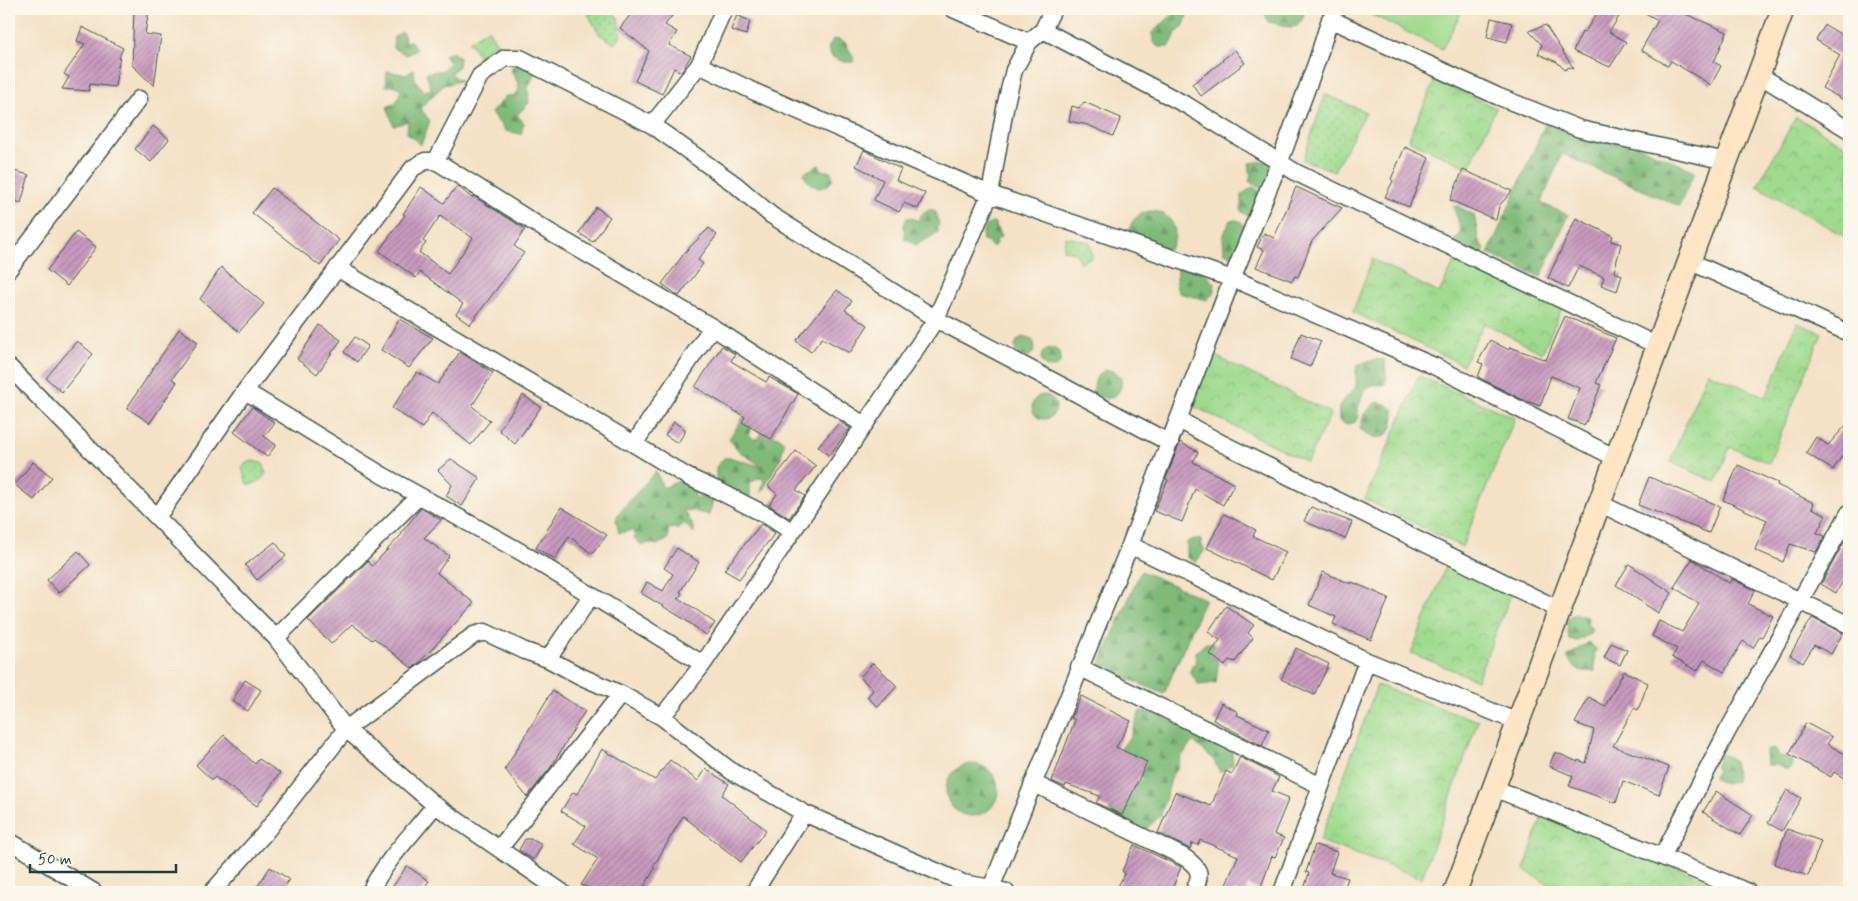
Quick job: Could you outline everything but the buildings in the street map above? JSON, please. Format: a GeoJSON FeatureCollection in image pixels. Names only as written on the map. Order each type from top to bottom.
{"type":"FeatureCollection","features":[{"type":"Feature","properties":{"kind":"street"},"geometry":{"type":"LineString","coordinates":[[652,125],[699,65],[724,9]]}},
{"type":"Feature","properties":{"kind":"street"},"geometry":{"type":"LineString","coordinates":[[953,9],[1030,42]]}},
{"type":"Feature","properties":{"kind":"street"},"geometry":{"type":"LineString","coordinates":[[662,717],[703,664],[936,319],[990,194],[1006,103],[1014,70],[1030,42],[1042,30],[1053,9]]}},
{"type":"Feature","properties":{"kind":"street"},"geometry":{"type":"LineString","coordinates":[[1455,892],[1783,9]]}},
{"type":"Feature","properties":{"kind":"street"},"geometry":{"type":"LineString","coordinates":[[212,892],[264,834],[346,729],[474,635],[484,632],[525,651],[548,659],[582,678],[621,694],[662,717],[731,771],[804,813],[945,876],[963,883],[999,890],[1033,783],[1130,545],[1317,61],[1324,14],[1357,33],[1497,96],[1580,128],[1726,161]]}},
{"type":"Feature","properties":{"kind":"street"},"geometry":{"type":"LineString","coordinates":[[1042,30],[1188,106],[1297,173],[1658,346]]}},
{"type":"Feature","properties":{"kind":"street"},"geometry":{"type":"LineString","coordinates":[[436,161],[480,76],[505,58],[520,58],[652,125],[736,185],[771,215],[936,319],[1170,443]]}},
{"type":"Feature","properties":{"kind":"street"},"geometry":{"type":"LineString","coordinates":[[699,65],[755,92],[990,194],[1232,279],[1434,366],[1616,458]]}},
{"type":"Feature","properties":{"kind":"street"},"geometry":{"type":"LineString","coordinates":[[1758,75],[1849,130]]}},
{"type":"Feature","properties":{"kind":"street"},"geometry":{"type":"LineString","coordinates":[[9,269],[139,99]]}},
{"type":"Feature","properties":{"kind":"street"},"geometry":{"type":"LineString","coordinates":[[158,516],[245,391],[337,268],[413,168],[425,161],[436,161],[541,227],[712,327],[864,425]]}},
{"type":"Feature","properties":{"kind":"street"},"geometry":{"type":"LineString","coordinates":[[1689,261],[1849,333]]}},
{"type":"Feature","properties":{"kind":"street"},"geometry":{"type":"LineString","coordinates":[[337,268],[688,478],[719,491],[768,516],[791,532]]}},
{"type":"Feature","properties":{"kind":"street"},"geometry":{"type":"LineString","coordinates":[[634,444],[712,327]]}},
{"type":"Feature","properties":{"kind":"street"},"geometry":{"type":"LineString","coordinates":[[9,367],[158,516],[276,638],[346,729],[435,805],[562,892]]}},
{"type":"Feature","properties":{"kind":"street"},"geometry":{"type":"LineString","coordinates":[[245,391],[419,496],[520,552],[703,664]]}},
{"type":"Feature","properties":{"kind":"street"},"geometry":{"type":"LineString","coordinates":[[1179,420],[1223,444],[1560,610]]}},
{"type":"Feature","properties":{"kind":"street"},"geometry":{"type":"LineString","coordinates":[[276,638],[419,496]]}},
{"type":"Feature","properties":{"kind":"street"},"geometry":{"type":"LineString","coordinates":[[1600,502],[1849,625]]}},
{"type":"Feature","properties":{"kind":"street"},"geometry":{"type":"LineString","coordinates":[[1662,857],[1727,732],[1849,513]]}},
{"type":"Feature","properties":{"kind":"street"},"geometry":{"type":"LineString","coordinates":[[1130,545],[1367,661],[1518,722]]}},
{"type":"Feature","properties":{"kind":"street"},"geometry":{"type":"LineString","coordinates":[[548,659],[591,596]]}},
{"type":"Feature","properties":{"kind":"street"},"geometry":{"type":"LineString","coordinates":[[1282,892],[1367,661]]}},
{"type":"Feature","properties":{"kind":"street"},"geometry":{"type":"LineString","coordinates":[[1079,668],[1321,786]]}},
{"type":"Feature","properties":{"kind":"street"},"geometry":{"type":"LineString","coordinates":[[499,849],[621,694]]}},
{"type":"Feature","properties":{"kind":"street"},"geometry":{"type":"LineString","coordinates":[[1033,783],[1184,857],[1199,872],[1200,879],[1194,892]]}},
{"type":"Feature","properties":{"kind":"street"},"geometry":{"type":"LineString","coordinates":[[1494,788],[1748,892]]}},
{"type":"Feature","properties":{"kind":"street"},"geometry":{"type":"LineString","coordinates":[[370,892],[378,876],[396,851],[416,830],[435,805]]}},
{"type":"Feature","properties":{"kind":"street"},"geometry":{"type":"LineString","coordinates":[[754,892],[804,813]]}},
{"type":"Feature","properties":{"kind":"street"},"geometry":{"type":"LineString","coordinates":[[9,841],[94,892]]}},
{"type":"Feature","properties":{"kind":"green space"},"geometry":{"type":"Polygon","coordinates":[[[597,9],[606,9],[618,17],[621,35],[615,44],[600,35],[588,14],[597,9]]]}},
{"type":"Feature","properties":{"kind":"green space"},"geometry":{"type":"Polygon","coordinates":[[[1264,9],[1302,9],[1304,13],[1298,25],[1290,27],[1268,22],[1264,9]]]}},
{"type":"Feature","properties":{"kind":"green space"},"geometry":{"type":"Polygon","coordinates":[[[1360,9],[1463,9],[1442,49],[1360,9]]]}},
{"type":"Feature","properties":{"kind":"green space"},"geometry":{"type":"Polygon","coordinates":[[[1187,14],[1185,23],[1175,33],[1175,37],[1169,47],[1158,47],[1153,41],[1152,33],[1172,15],[1187,14]]]}},
{"type":"Feature","properties":{"kind":"green space"},"geometry":{"type":"Polygon","coordinates":[[[488,29],[498,45],[480,58],[469,41],[488,29]]]}},
{"type":"Feature","properties":{"kind":"green space"},"geometry":{"type":"Polygon","coordinates":[[[402,32],[405,37],[403,42],[411,41],[416,50],[407,55],[393,48],[394,37],[402,32]]]}},
{"type":"Feature","properties":{"kind":"green space"},"geometry":{"type":"Polygon","coordinates":[[[833,39],[846,43],[854,59],[853,62],[844,62],[832,57],[828,49],[833,39]]]}},
{"type":"Feature","properties":{"kind":"green space"},"geometry":{"type":"Polygon","coordinates":[[[452,52],[459,57],[458,67],[451,73],[456,79],[461,80],[446,85],[447,82],[420,108],[430,121],[421,145],[407,133],[408,121],[394,126],[387,107],[397,101],[401,90],[397,86],[386,86],[387,71],[406,75],[414,69],[415,80],[424,91],[431,89],[426,73],[443,70],[449,63],[444,55],[452,52]]]}},
{"type":"Feature","properties":{"kind":"green space"},"geometry":{"type":"Polygon","coordinates":[[[514,63],[535,73],[528,88],[529,103],[517,115],[524,123],[521,134],[506,131],[491,113],[506,96],[514,96],[519,90],[518,83],[511,70],[514,63]]]}},
{"type":"Feature","properties":{"kind":"green space"},"geometry":{"type":"Polygon","coordinates":[[[1435,80],[1496,108],[1469,168],[1408,140],[1435,80]]]}},
{"type":"Feature","properties":{"kind":"green space"},"geometry":{"type":"Polygon","coordinates":[[[1325,94],[1366,112],[1334,171],[1303,160],[1325,94]]]}},
{"type":"Feature","properties":{"kind":"green space"},"geometry":{"type":"Polygon","coordinates":[[[1552,108],[1695,171],[1679,206],[1562,154],[1541,203],[1568,215],[1541,277],[1488,254],[1552,108]]]}},
{"type":"Feature","properties":{"kind":"green space"},"geometry":{"type":"Polygon","coordinates":[[[1796,117],[1849,148],[1849,239],[1757,186],[1796,117]]]}},
{"type":"Feature","properties":{"kind":"green space"},"geometry":{"type":"Polygon","coordinates":[[[1267,161],[1272,165],[1272,196],[1249,181],[1251,177],[1249,163],[1267,161]]]}},
{"type":"Feature","properties":{"kind":"green space"},"geometry":{"type":"Polygon","coordinates":[[[819,165],[822,170],[831,172],[833,179],[828,185],[821,188],[810,184],[804,173],[819,165]]]}},
{"type":"Feature","properties":{"kind":"green space"},"geometry":{"type":"Polygon","coordinates":[[[1253,187],[1260,192],[1250,218],[1241,211],[1241,195],[1253,187]]]}},
{"type":"Feature","properties":{"kind":"green space"},"geometry":{"type":"Polygon","coordinates":[[[1457,206],[1474,215],[1479,241],[1485,249],[1479,263],[1454,241],[1461,232],[1453,207],[1457,206]]]}},
{"type":"Feature","properties":{"kind":"green space"},"geometry":{"type":"Polygon","coordinates":[[[929,210],[936,212],[939,225],[936,228],[939,231],[915,245],[910,240],[905,240],[904,225],[907,218],[918,221],[921,215],[929,210]]]}},
{"type":"Feature","properties":{"kind":"green space"},"geometry":{"type":"Polygon","coordinates":[[[1157,211],[1169,217],[1174,225],[1174,243],[1169,251],[1161,256],[1147,257],[1135,251],[1130,243],[1129,229],[1135,217],[1143,212],[1157,211]]]}},
{"type":"Feature","properties":{"kind":"green space"},"geometry":{"type":"Polygon","coordinates":[[[1230,220],[1238,220],[1252,232],[1238,255],[1230,256],[1224,252],[1223,237],[1230,220]]]}},
{"type":"Feature","properties":{"kind":"green space"},"geometry":{"type":"Polygon","coordinates":[[[994,222],[1001,237],[996,240],[996,244],[992,247],[989,243],[983,241],[982,233],[986,226],[994,222]]]}},
{"type":"Feature","properties":{"kind":"green space"},"geometry":{"type":"Polygon","coordinates":[[[1066,237],[1090,242],[1092,257],[1080,263],[1075,252],[1063,250],[1066,237]]]}},
{"type":"Feature","properties":{"kind":"green space"},"geometry":{"type":"Polygon","coordinates":[[[1458,255],[1564,304],[1542,353],[1484,323],[1463,365],[1353,312],[1372,259],[1439,293],[1458,255]]]}},
{"type":"Feature","properties":{"kind":"green space"},"geometry":{"type":"Polygon","coordinates":[[[1180,267],[1201,269],[1214,282],[1214,293],[1207,300],[1179,293],[1176,286],[1177,269],[1180,267]]]}},
{"type":"Feature","properties":{"kind":"green space"},"geometry":{"type":"Polygon","coordinates":[[[1797,323],[1822,333],[1769,463],[1730,447],[1716,482],[1670,462],[1707,372],[1766,397],[1797,323]]]}},
{"type":"Feature","properties":{"kind":"green space"},"geometry":{"type":"Polygon","coordinates":[[[1021,337],[1029,337],[1035,343],[1035,351],[1029,357],[1021,357],[1015,351],[1015,343],[1021,337]]]}},
{"type":"Feature","properties":{"kind":"green space"},"geometry":{"type":"Polygon","coordinates":[[[1047,348],[1055,348],[1061,354],[1061,362],[1055,368],[1047,368],[1041,362],[1041,354],[1047,348]]]}},
{"type":"Feature","properties":{"kind":"green space"},"geometry":{"type":"Polygon","coordinates":[[[1211,354],[1331,413],[1307,462],[1187,403],[1211,354]]]}},
{"type":"Feature","properties":{"kind":"green space"},"geometry":{"type":"Polygon","coordinates":[[[1377,359],[1385,360],[1385,385],[1372,385],[1364,390],[1358,408],[1359,418],[1355,422],[1346,425],[1339,420],[1339,409],[1342,402],[1356,385],[1357,365],[1377,359]]]}},
{"type":"Feature","properties":{"kind":"green space"},"geometry":{"type":"Polygon","coordinates":[[[1106,370],[1118,374],[1121,378],[1121,383],[1117,393],[1113,397],[1106,399],[1093,392],[1098,376],[1106,370]]]}},
{"type":"Feature","properties":{"kind":"green space"},"geometry":{"type":"Polygon","coordinates":[[[1419,376],[1515,418],[1462,547],[1365,499],[1419,376]]]}},
{"type":"Feature","properties":{"kind":"green space"},"geometry":{"type":"Polygon","coordinates":[[[1044,395],[1053,398],[1056,407],[1053,416],[1044,419],[1035,416],[1032,407],[1035,398],[1044,395]]]}},
{"type":"Feature","properties":{"kind":"green space"},"geometry":{"type":"Polygon","coordinates":[[[1376,402],[1386,404],[1394,410],[1392,426],[1389,432],[1385,436],[1380,437],[1375,437],[1360,429],[1364,414],[1376,402]]]}},
{"type":"Feature","properties":{"kind":"green space"},"geometry":{"type":"Polygon","coordinates":[[[742,418],[754,423],[749,435],[754,439],[759,438],[763,430],[780,438],[784,443],[781,457],[761,493],[764,479],[759,478],[750,483],[750,497],[742,496],[716,482],[716,467],[724,458],[732,458],[763,467],[740,452],[729,439],[742,418]]]}},
{"type":"Feature","properties":{"kind":"green space"},"geometry":{"type":"Polygon","coordinates":[[[252,461],[263,463],[266,474],[258,482],[247,484],[242,468],[245,464],[252,461]]]}},
{"type":"Feature","properties":{"kind":"green space"},"geometry":{"type":"Polygon","coordinates":[[[656,471],[663,488],[688,477],[696,498],[716,490],[709,515],[683,510],[692,524],[694,533],[684,523],[678,528],[668,529],[668,539],[657,545],[648,543],[642,546],[635,539],[633,530],[619,533],[616,521],[618,514],[656,471]]]}},
{"type":"Feature","properties":{"kind":"green space"},"geometry":{"type":"Polygon","coordinates":[[[1194,539],[1201,540],[1205,550],[1196,562],[1187,557],[1187,542],[1194,539]]]}},
{"type":"Feature","properties":{"kind":"green space"},"geometry":{"type":"Polygon","coordinates":[[[1447,563],[1513,590],[1477,680],[1411,653],[1447,563]]]}},
{"type":"Feature","properties":{"kind":"green space"},"geometry":{"type":"Polygon","coordinates":[[[1141,571],[1205,599],[1164,694],[1099,666],[1141,571]]]}},
{"type":"Feature","properties":{"kind":"green space"},"geometry":{"type":"Polygon","coordinates":[[[1576,613],[1588,618],[1587,624],[1592,629],[1590,634],[1577,641],[1569,639],[1567,623],[1568,617],[1576,613]]]}},
{"type":"Feature","properties":{"kind":"green space"},"geometry":{"type":"Polygon","coordinates":[[[1589,642],[1597,650],[1594,652],[1595,671],[1578,670],[1567,657],[1589,642]]]}},
{"type":"Feature","properties":{"kind":"green space"},"geometry":{"type":"Polygon","coordinates":[[[1206,643],[1214,643],[1218,664],[1216,683],[1199,685],[1190,672],[1195,664],[1196,652],[1206,643]]]}},
{"type":"Feature","properties":{"kind":"green space"},"geometry":{"type":"Polygon","coordinates":[[[1377,685],[1478,721],[1422,878],[1320,841],[1377,685]]]}},
{"type":"Feature","properties":{"kind":"green space"},"geometry":{"type":"Polygon","coordinates":[[[1140,711],[1154,713],[1171,721],[1230,738],[1233,764],[1220,772],[1213,759],[1193,741],[1181,757],[1177,770],[1172,775],[1161,815],[1147,828],[1140,830],[1108,812],[1143,778],[1120,750],[1131,735],[1140,711]]]}},
{"type":"Feature","properties":{"kind":"green space"},"geometry":{"type":"Polygon","coordinates":[[[1772,749],[1777,751],[1780,757],[1783,756],[1791,759],[1793,766],[1787,770],[1777,765],[1767,765],[1766,751],[1772,749]]]}},
{"type":"Feature","properties":{"kind":"green space"},"geometry":{"type":"Polygon","coordinates":[[[1719,754],[1729,757],[1734,762],[1736,781],[1725,784],[1713,778],[1717,770],[1716,765],[1719,754]]]}},
{"type":"Feature","properties":{"kind":"green space"},"geometry":{"type":"Polygon","coordinates":[[[967,764],[977,764],[991,771],[998,785],[998,795],[991,809],[977,816],[967,816],[957,812],[950,805],[946,795],[946,785],[950,775],[957,768],[967,764]]]}},
{"type":"Feature","properties":{"kind":"green space"},"geometry":{"type":"Polygon","coordinates":[[[1544,810],[1734,892],[1562,892],[1524,870],[1544,810]]]}}]}
